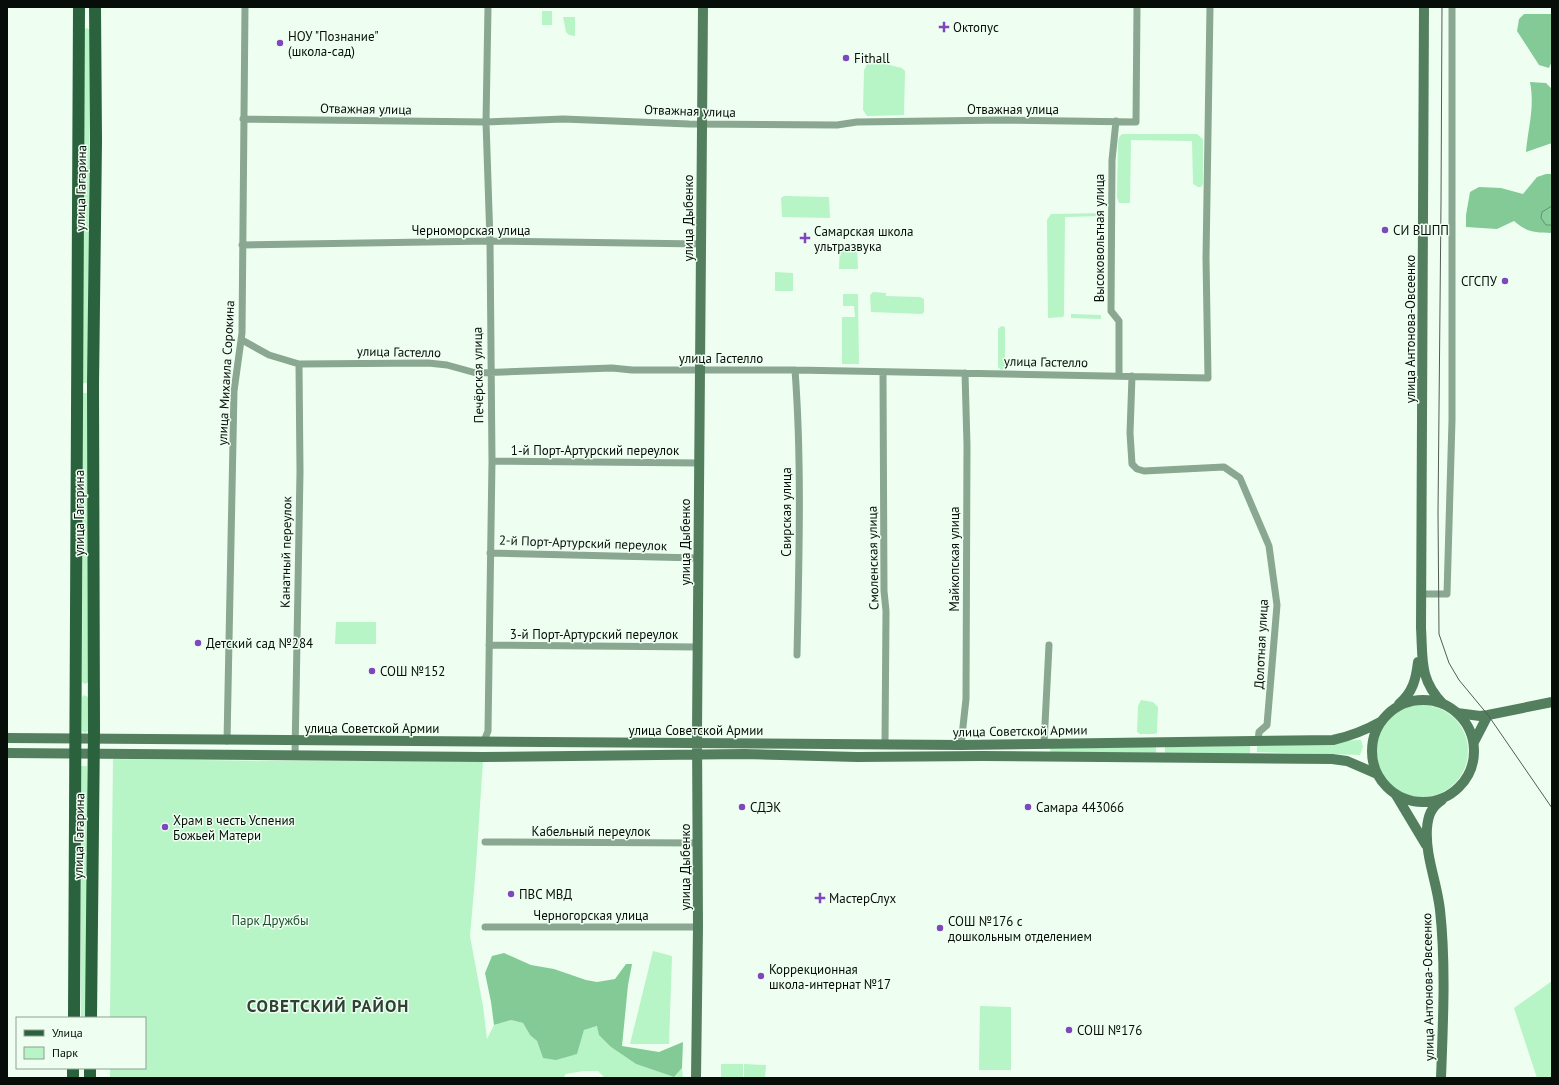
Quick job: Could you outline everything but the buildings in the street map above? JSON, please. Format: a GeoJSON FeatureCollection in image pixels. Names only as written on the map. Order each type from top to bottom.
{"type":"FeatureCollection","features":[{"type":"Feature","properties":{"kind":"main road","name":"улица Гагарина"},"geometry":{"type":"LineString","coordinates":[[74,1017],[74,754],[76,690],[79,7]]}},
{"type":"Feature","properties":{"kind":"main road","name":"улица Гагарина"},"geometry":{"type":"LineString","coordinates":[[91,1017],[94,755],[93,386],[96,141],[95,7]]}},
{"type":"Feature","properties":{"kind":"main road","name":"улица Дыбенко"},"geometry":{"type":"LineString","coordinates":[[696,1078],[698,927],[698,558],[703,7]]}},
{"type":"Feature","properties":{"kind":"main road","name":"улица Антонова-Овсеенко"},"geometry":{"type":"LineString","coordinates":[[1392,710],[1407,698],[1414,686],[1417,674],[1421,628],[1424,7]]}},
{"type":"Feature","properties":{"kind":"main road"},"geometry":{"type":"LineString","coordinates":[[78,23],[95,23]]}},
{"type":"Feature","properties":{"kind":"main road","name":"улица Антонова-Овсеенко"},"geometry":{"type":"LineString","coordinates":[[1421,628],[1425,678],[1435,696],[1443,704]]}},
{"type":"Feature","properties":{"kind":"main road"},"geometry":{"type":"LineString","coordinates":[[76,690],[94,690]]}},
{"type":"Feature","properties":{"kind":"main road"},"geometry":{"type":"LineString","coordinates":[[1417,700],[1430,700],[1443,704],[1457,713],[1468,726],[1474,742],[1473,765],[1461,786],[1451,795],[1438,801],[1424,803],[1410,801],[1396,795],[1385,786],[1377,774],[1373,765],[1372,747],[1374,737],[1382,721],[1392,710],[1404,704],[1417,700]]}},
{"type":"Feature","properties":{"kind":"main road"},"geometry":{"type":"LineString","coordinates":[[1457,713],[1480,716],[1552,702]]}},
{"type":"Feature","properties":{"kind":"main road"},"geometry":{"type":"LineString","coordinates":[[1474,742],[1488,715]]}},
{"type":"Feature","properties":{"kind":"main road","name":"улица Советской Армии"},"geometry":{"type":"LineString","coordinates":[[7,738],[226,741],[961,745],[1044,744],[1333,740],[1348,737],[1382,721]]}},
{"type":"Feature","properties":{"kind":"main road"},"geometry":{"type":"LineString","coordinates":[[484,742],[484,757]]}},
{"type":"Feature","properties":{"kind":"main road"},"geometry":{"type":"LineString","coordinates":[[1160,742],[1161,757]]}},
{"type":"Feature","properties":{"kind":"main road"},"geometry":{"type":"LineString","coordinates":[[1044,744],[1046,756]]}},
{"type":"Feature","properties":{"kind":"main road","name":"улица Советской Армии"},"geometry":{"type":"LineString","coordinates":[[7,753],[94,755],[484,757],[697,755],[1332,759],[1347,761],[1377,774]]}},
{"type":"Feature","properties":{"kind":"main road","name":"улица Антонова-Овсеенко"},"geometry":{"type":"LineString","coordinates":[[1396,795],[1428,848]]}},
{"type":"Feature","properties":{"kind":"main road","name":"улица Антонова-Овсеенко"},"geometry":{"type":"LineString","coordinates":[[1441,1078],[1443,1024],[1440,909],[1428,848],[1427,829],[1431,810],[1439,802],[1451,795]]}},
{"type":"Feature","properties":{"kind":"street","name":"улица Михаила Сорокина"},"geometry":{"type":"LineString","coordinates":[[226,741],[234,391],[242,340],[245,7]]}},
{"type":"Feature","properties":{"kind":"street","name":"Печёрская улица"},"geometry":{"type":"LineString","coordinates":[[484,742],[488,731],[492,461],[490,241],[486,122],[488,7]]}},
{"type":"Feature","properties":{"kind":"street","name":"Отважная улица"},"geometry":{"type":"LineString","coordinates":[[243,119],[486,122],[563,119],[702,124],[837,125],[857,122],[1006,120],[1136,122],[1137,7]]}},
{"type":"Feature","properties":{"kind":"street","name":"улица Гастелло"},"geometry":{"type":"LineString","coordinates":[[242,340],[269,355],[299,364],[428,363],[447,364],[476,373],[602,368],[643,371],[700,369],[795,370],[1208,378],[1206,258],[1210,7]]}},
{"type":"Feature","properties":{"kind":"street"},"geometry":{"type":"LineString","coordinates":[[1422,594],[1447,594],[1452,412],[1452,7]]}},
{"type":"Feature","properties":{"kind":"street","name":"Высоковольтная улица"},"geometry":{"type":"LineString","coordinates":[[1116,121],[1112,160],[1111,311],[1119,321],[1119,376]]}},
{"type":"Feature","properties":{"kind":"street","name":"Черноморская улица"},"geometry":{"type":"LineString","coordinates":[[242,245],[490,241],[701,244]]}},
{"type":"Feature","properties":{"kind":"street","name":"Канатный переулок"},"geometry":{"type":"LineString","coordinates":[[295,755],[300,472],[299,364]]}},
{"type":"Feature","properties":{"kind":"street","name":"Свирская улица"},"geometry":{"type":"LineString","coordinates":[[795,370],[799,422],[797,655]]}},
{"type":"Feature","properties":{"kind":"street","name":"Смоленская улица"},"geometry":{"type":"LineString","coordinates":[[883,372],[884,591],[886,611],[885,744]]}},
{"type":"Feature","properties":{"kind":"street","name":"Майкопская улица"},"geometry":{"type":"LineString","coordinates":[[961,745],[966,699],[967,445],[965,373]]}},
{"type":"Feature","properties":{"kind":"street","name":"Долотная улица"},"geometry":{"type":"LineString","coordinates":[[1132,376],[1130,433],[1132,464],[1137,469],[1144,471],[1224,467],[1240,478],[1269,546],[1277,605],[1267,725],[1259,732],[1258,741]]}},
{"type":"Feature","properties":{"kind":"street","name":"1-й Порт-Артурский переулок"},"geometry":{"type":"LineString","coordinates":[[492,461],[699,463]]}},
{"type":"Feature","properties":{"kind":"street","name":"2-й Порт-Артурский переулок"},"geometry":{"type":"LineString","coordinates":[[490,553],[698,558]]}},
{"type":"Feature","properties":{"kind":"street","name":"3-й Порт-Артурский переулок"},"geometry":{"type":"LineString","coordinates":[[489,645],[698,647]]}},
{"type":"Feature","properties":{"kind":"street"},"geometry":{"type":"LineString","coordinates":[[1044,744],[1049,645]]}},
{"type":"Feature","properties":{"kind":"street","name":"Кабельный переулок"},"geometry":{"type":"LineString","coordinates":[[485,842],[698,843]]}},
{"type":"Feature","properties":{"kind":"street","name":"Черногорская улица"},"geometry":{"type":"LineString","coordinates":[[485,927],[698,927]]}},
{"type":"Feature","properties":{"kind":"green space"},"geometry":{"type":"Polygon","coordinates":[[[542,11],[552,11],[552,25],[542,25],[542,11]]]}},
{"type":"Feature","properties":{"kind":"green space"},"geometry":{"type":"Polygon","coordinates":[[[563,17],[575,17],[575,36],[569,35],[566,32],[563,17]]]}},
{"type":"Feature","properties":{"kind":"green space"},"geometry":{"type":"Polygon","coordinates":[[[87,28],[90,30],[88,383],[83,383],[84,29],[87,28]]]}},
{"type":"Feature","properties":{"kind":"green space"},"geometry":{"type":"Polygon","coordinates":[[[869,60],[902,68],[905,71],[904,115],[867,116],[863,110],[864,70],[869,60]]]}},
{"type":"Feature","properties":{"kind":"green space"},"geometry":{"type":"Polygon","coordinates":[[[1122,134],[1197,134],[1203,139],[1203,184],[1201,187],[1198,187],[1193,184],[1192,141],[1131,140],[1130,203],[1119,203],[1117,197],[1118,142],[1119,137],[1122,134]]]}},
{"type":"Feature","properties":{"kind":"green space"},"geometry":{"type":"Polygon","coordinates":[[[784,196],[829,197],[830,218],[782,217],[781,198],[784,196]]]}},
{"type":"Feature","properties":{"kind":"green space"},"geometry":{"type":"Polygon","coordinates":[[[1104,213],[1104,216],[1065,217],[1064,315],[1063,317],[1048,318],[1047,220],[1051,214],[1104,213]]]}},
{"type":"Feature","properties":{"kind":"green space"},"geometry":{"type":"Polygon","coordinates":[[[852,243],[857,244],[858,269],[839,269],[840,245],[852,243]]]}},
{"type":"Feature","properties":{"kind":"green space"},"geometry":{"type":"Polygon","coordinates":[[[775,272],[793,273],[793,291],[775,291],[775,272]]]}},
{"type":"Feature","properties":{"kind":"green space"},"geometry":{"type":"Polygon","coordinates":[[[873,292],[886,293],[886,296],[920,297],[924,299],[924,312],[922,314],[871,312],[870,295],[873,292]]]}},
{"type":"Feature","properties":{"kind":"green space"},"geometry":{"type":"Polygon","coordinates":[[[843,294],[858,294],[859,364],[842,364],[842,317],[855,317],[854,306],[843,306],[843,294]]]}},
{"type":"Feature","properties":{"kind":"green space"},"geometry":{"type":"Polygon","coordinates":[[[1071,314],[1101,315],[1101,319],[1071,318],[1071,314]]]}},
{"type":"Feature","properties":{"kind":"green space"},"geometry":{"type":"Polygon","coordinates":[[[1002,326],[1005,327],[1005,366],[1004,369],[1001,370],[998,367],[998,329],[1002,326]]]}},
{"type":"Feature","properties":{"kind":"green space"},"geometry":{"type":"Polygon","coordinates":[[[83,393],[88,393],[88,682],[85,684],[82,682],[83,393]]]}},
{"type":"Feature","properties":{"kind":"green space"},"geometry":{"type":"Polygon","coordinates":[[[336,622],[376,622],[376,644],[335,644],[336,622]]]}},
{"type":"Feature","properties":{"kind":"green space"},"geometry":{"type":"Polygon","coordinates":[[[84,695],[88,697],[88,731],[85,733],[82,731],[82,697],[84,695]]]}},
{"type":"Feature","properties":{"kind":"green space"},"geometry":{"type":"Polygon","coordinates":[[[1141,700],[1153,702],[1158,707],[1157,733],[1140,734],[1137,732],[1138,706],[1141,700]]]}},
{"type":"Feature","properties":{"kind":"green space"},"geometry":{"type":"Polygon","coordinates":[[[1422,705],[1439,709],[1454,719],[1464,734],[1468,751],[1464,768],[1454,783],[1439,793],[1422,797],[1405,793],[1390,783],[1380,768],[1376,751],[1380,734],[1390,719],[1405,709],[1422,705]]]}},
{"type":"Feature","properties":{"kind":"green space"},"geometry":{"type":"Polygon","coordinates":[[[1361,740],[1363,747],[1360,755],[1257,752],[1257,744],[1361,740]]]}},
{"type":"Feature","properties":{"kind":"green space"},"geometry":{"type":"Polygon","coordinates":[[[1156,746],[1156,756],[1051,756],[1050,747],[1156,746]]]}},
{"type":"Feature","properties":{"kind":"green space"},"geometry":{"type":"Polygon","coordinates":[[[1250,746],[1250,755],[1165,756],[1165,747],[1250,746]]]}},
{"type":"Feature","properties":{"kind":"green space","name":"Парк Дружбы"},"geometry":{"type":"Polygon","coordinates":[[[113,759],[483,761],[470,936],[483,1006],[487,1039],[494,1025],[511,1020],[523,1023],[530,1035],[537,1041],[543,1058],[577,1054],[584,1030],[598,1026],[611,1047],[636,1064],[674,1077],[682,1068],[683,1078],[605,1078],[598,1071],[583,1071],[566,1074],[563,1078],[110,1078],[110,1069],[146,1069],[146,1017],[110,1017],[113,759]]]}},
{"type":"Feature","properties":{"kind":"green space"},"geometry":{"type":"Polygon","coordinates":[[[81,766],[87,766],[87,1017],[81,1017],[81,766]]]}},
{"type":"Feature","properties":{"kind":"green space"},"geometry":{"type":"Polygon","coordinates":[[[653,951],[672,956],[669,1044],[630,1044],[653,951]]]}},
{"type":"Feature","properties":{"kind":"green space"},"geometry":{"type":"Polygon","coordinates":[[[1552,981],[1552,1078],[1537,1078],[1514,1008],[1552,981]]]}},
{"type":"Feature","properties":{"kind":"green space"},"geometry":{"type":"Polygon","coordinates":[[[980,1006],[1011,1007],[1011,1070],[979,1070],[980,1006]]]}},
{"type":"Feature","properties":{"kind":"green space"},"geometry":{"type":"Polygon","coordinates":[[[721,1064],[743,1064],[743,1078],[721,1078],[721,1064]]]}},
{"type":"Feature","properties":{"kind":"green space"},"geometry":{"type":"Polygon","coordinates":[[[744,1064],[766,1065],[765,1078],[744,1078],[744,1064]]]}},
{"type":"Feature","properties":{"kind":"shaded area"},"geometry":{"type":"Polygon","coordinates":[[[1524,14],[1552,14],[1552,61],[1549,68],[1539,65],[1517,31],[1519,19],[1524,14]]]}},
{"type":"Feature","properties":{"kind":"shaded area"},"geometry":{"type":"Polygon","coordinates":[[[1530,82],[1546,83],[1552,89],[1552,143],[1526,152],[1532,100],[1530,82]]]}},
{"type":"Feature","properties":{"kind":"shaded area"},"geometry":{"type":"Polygon","coordinates":[[[1552,174],[1552,233],[1527,230],[1514,221],[1497,229],[1466,227],[1466,215],[1470,192],[1479,187],[1501,188],[1523,194],[1537,177],[1552,174]]]}},
{"type":"Feature","properties":{"kind":"shaded area"},"geometry":{"type":"Polygon","coordinates":[[[1552,206],[1552,225],[1546,225],[1541,218],[1542,212],[1552,206]]]}},
{"type":"Feature","properties":{"kind":"shaded area"},"geometry":{"type":"Polygon","coordinates":[[[504,953],[531,965],[554,969],[586,980],[597,982],[615,979],[626,964],[632,964],[628,985],[622,1046],[659,1052],[683,1042],[682,1068],[674,1077],[636,1064],[611,1047],[599,1035],[597,1026],[584,1030],[577,1054],[556,1060],[543,1058],[537,1041],[530,1035],[523,1023],[511,1020],[494,1025],[485,973],[492,956],[504,953]]]}},
{"type":"Feature","properties":{"kind":"tram line"},"geometry":{"type":"LineString","coordinates":[[1442,7],[1438,513],[1439,634],[1449,663],[1459,680],[1488,715],[1552,808]]}},
{"type":"Feature","properties":{"kind":"place","name":"Октопус"},"geometry":{"type":"Point","coordinates":[944,27]}},
{"type":"Feature","properties":{"kind":"place","name":"НОУ \"Познание\" (школа-сад)"},"geometry":{"type":"Point","coordinates":[280,43]}},
{"type":"Feature","properties":{"kind":"place","name":"Fithall"},"geometry":{"type":"Point","coordinates":[846,58]}},
{"type":"Feature","properties":{"kind":"place","name":"СИ ВШПП"},"geometry":{"type":"Point","coordinates":[1385,230]}},
{"type":"Feature","properties":{"kind":"place","name":"Самарская школа ультразвука"},"geometry":{"type":"Point","coordinates":[805,238]}},
{"type":"Feature","properties":{"kind":"place","name":"СГСПУ"},"geometry":{"type":"Point","coordinates":[1505,281]}},
{"type":"Feature","properties":{"kind":"place","name":"Детский сад №284"},"geometry":{"type":"Point","coordinates":[198,643]}},
{"type":"Feature","properties":{"kind":"place","name":"СОШ №152"},"geometry":{"type":"Point","coordinates":[372,671]}},
{"type":"Feature","properties":{"kind":"place","name":"СДЭК"},"geometry":{"type":"Point","coordinates":[742,807]}},
{"type":"Feature","properties":{"kind":"place","name":"Самара 443066"},"geometry":{"type":"Point","coordinates":[1028,807]}},
{"type":"Feature","properties":{"kind":"place","name":"Храм в честь Успения Божьей Матери"},"geometry":{"type":"Point","coordinates":[165,827]}},
{"type":"Feature","properties":{"kind":"place","name":"ПВС МВД"},"geometry":{"type":"Point","coordinates":[511,894]}},
{"type":"Feature","properties":{"kind":"place","name":"МастерСлух"},"geometry":{"type":"Point","coordinates":[820,898]}},
{"type":"Feature","properties":{"kind":"place","name":"СОШ №176 с дошкольным отделением"},"geometry":{"type":"Point","coordinates":[940,928]}},
{"type":"Feature","properties":{"kind":"place","name":"Коррекционная школа-интернат №17"},"geometry":{"type":"Point","coordinates":[761,976]}},
{"type":"Feature","properties":{"kind":"place","name":"СОШ №176"},"geometry":{"type":"Point","coordinates":[1069,1030]}},
{"type":"Feature","properties":{"kind":"district","name":"СОВЕТСКИЙ РАЙОН"},"geometry":{"type":"Point","coordinates":[328,1006]}}]}
